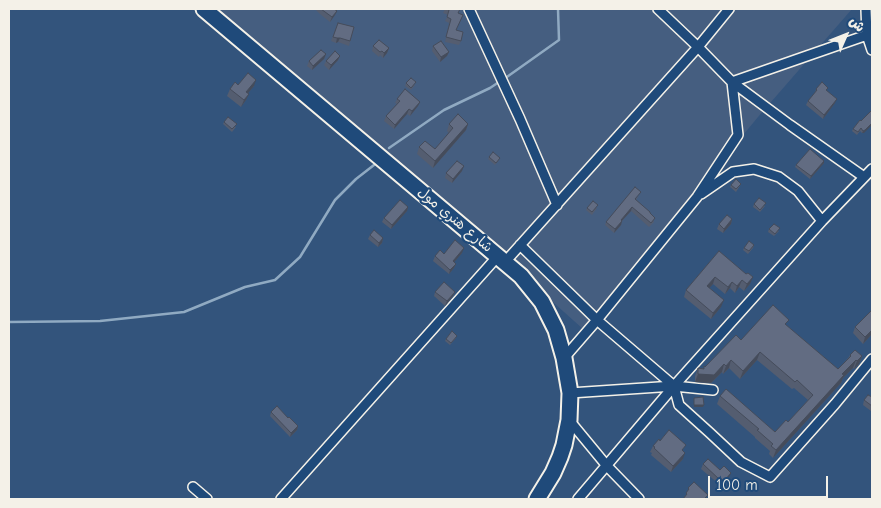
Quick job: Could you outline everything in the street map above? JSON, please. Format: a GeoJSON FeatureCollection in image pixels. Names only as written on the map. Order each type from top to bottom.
{"type":"FeatureCollection","features":[{"type":"Feature","properties":{"kind":"highway","name":"شارع هنري مول"},"geometry":{"type":"LineString","coordinates":[[204,9],[521,276],[542,302],[556,330],[564,358],[570,393],[569,420],[560,458],[537,499]]}},
{"type":"Feature","properties":{"kind":"street"},"geometry":{"type":"LineString","coordinates":[[469,9],[557,204]]}},
{"type":"Feature","properties":{"kind":"street"},"geometry":{"type":"LineString","coordinates":[[658,9],[732,82],[864,177]]}},
{"type":"Feature","properties":{"kind":"street"},"geometry":{"type":"LineString","coordinates":[[281,499],[501,259],[520,245],[698,47],[729,9]]}},
{"type":"Feature","properties":{"kind":"street"},"geometry":{"type":"LineString","coordinates":[[866,9],[867,35],[872,50]]}},
{"type":"Feature","properties":{"kind":"street"},"geometry":{"type":"LineString","coordinates":[[732,82],[867,35]]}},
{"type":"Feature","properties":{"kind":"street"},"geometry":{"type":"LineString","coordinates":[[564,358],[697,197],[738,135],[732,82]]}},
{"type":"Feature","properties":{"kind":"street"},"geometry":{"type":"LineString","coordinates":[[697,197],[733,172],[754,169],[779,177],[798,191],[822,221]]}},
{"type":"Feature","properties":{"kind":"street"},"geometry":{"type":"LineString","coordinates":[[578,499],[674,386],[822,221],[872,169]]}},
{"type":"Feature","properties":{"kind":"street"},"geometry":{"type":"LineString","coordinates":[[520,245],[596,320],[674,386],[679,406],[740,462],[770,477],[872,359]]}},
{"type":"Feature","properties":{"kind":"street"},"geometry":{"type":"LineString","coordinates":[[570,393],[674,386],[713,390]]}},
{"type":"Feature","properties":{"kind":"street"},"geometry":{"type":"LineString","coordinates":[[569,420],[607,466],[639,499]]}},
{"type":"Feature","properties":{"kind":"street"},"geometry":{"type":"LineString","coordinates":[[193,487],[207,499]]}},
{"type":"Feature","properties":{"kind":"shaded area"},"geometry":{"type":"Polygon","coordinates":[[[218,9],[852,9],[758,117],[583,329],[337,109],[218,9]]]}},
{"type":"Feature","properties":{"kind":"building"},"geometry":{"type":"Polygon","coordinates":[[[321,9],[334,9],[337,11],[332,17],[321,9]]]}},
{"type":"Feature","properties":{"kind":"building"},"geometry":{"type":"Polygon","coordinates":[[[446,9],[460,9],[458,13],[463,15],[456,30],[463,32],[461,41],[446,37],[451,19],[447,17],[449,10],[446,9]]]}},
{"type":"Feature","properties":{"kind":"building"},"geometry":{"type":"Polygon","coordinates":[[[338,23],[354,27],[350,41],[333,37],[338,23]]]}},
{"type":"Feature","properties":{"kind":"building"},"geometry":{"type":"Polygon","coordinates":[[[379,40],[389,48],[384,53],[373,46],[379,40]]]}},
{"type":"Feature","properties":{"kind":"building"},"geometry":{"type":"Polygon","coordinates":[[[441,41],[449,52],[441,57],[433,46],[441,41]]]}},
{"type":"Feature","properties":{"kind":"building"},"geometry":{"type":"Polygon","coordinates":[[[321,50],[326,54],[313,66],[309,61],[321,50]]]}},
{"type":"Feature","properties":{"kind":"building"},"geometry":{"type":"Polygon","coordinates":[[[335,51],[340,56],[331,65],[326,61],[335,51]]]}},
{"type":"Feature","properties":{"kind":"building"},"geometry":{"type":"Polygon","coordinates":[[[248,73],[256,80],[246,92],[249,94],[244,100],[230,89],[235,82],[238,85],[248,73]]]}},
{"type":"Feature","properties":{"kind":"building"},"geometry":{"type":"Polygon","coordinates":[[[411,78],[416,82],[411,88],[406,83],[411,78]]]}},
{"type":"Feature","properties":{"kind":"building"},"geometry":{"type":"Polygon","coordinates":[[[822,82],[828,88],[826,90],[837,99],[824,115],[808,101],[822,82]]]}},
{"type":"Feature","properties":{"kind":"building"},"geometry":{"type":"Polygon","coordinates":[[[405,89],[420,102],[412,111],[409,109],[395,125],[386,116],[400,101],[397,99],[405,89]]]}},
{"type":"Feature","properties":{"kind":"building"},"geometry":{"type":"Polygon","coordinates":[[[872,110],[872,123],[865,130],[863,131],[861,128],[858,132],[853,129],[860,120],[872,110]]]}},
{"type":"Feature","properties":{"kind":"building"},"geometry":{"type":"Polygon","coordinates":[[[458,114],[468,124],[435,161],[419,147],[425,141],[435,149],[453,128],[449,124],[458,114]]]}},
{"type":"Feature","properties":{"kind":"building"},"geometry":{"type":"Polygon","coordinates":[[[228,117],[237,124],[232,129],[224,122],[228,117]]]}},
{"type":"Feature","properties":{"kind":"building"},"geometry":{"type":"Polygon","coordinates":[[[810,149],[824,161],[811,176],[796,165],[810,149]]]}},
{"type":"Feature","properties":{"kind":"building"},"geometry":{"type":"Polygon","coordinates":[[[493,152],[500,158],[496,163],[489,157],[493,152]]]}},
{"type":"Feature","properties":{"kind":"building"},"geometry":{"type":"Polygon","coordinates":[[[457,161],[464,166],[453,179],[446,173],[457,161]]]}},
{"type":"Feature","properties":{"kind":"building"},"geometry":{"type":"Polygon","coordinates":[[[736,179],[741,184],[736,189],[731,185],[736,179]]]}},
{"type":"Feature","properties":{"kind":"building"},"geometry":{"type":"Polygon","coordinates":[[[635,187],[641,192],[635,199],[655,218],[651,223],[632,207],[615,229],[606,222],[635,187]]]}},
{"type":"Feature","properties":{"kind":"building"},"geometry":{"type":"Polygon","coordinates":[[[759,198],[766,203],[760,210],[754,204],[759,198]]]}},
{"type":"Feature","properties":{"kind":"building"},"geometry":{"type":"Polygon","coordinates":[[[400,200],[408,207],[392,225],[384,218],[400,200]]]}},
{"type":"Feature","properties":{"kind":"building"},"geometry":{"type":"Polygon","coordinates":[[[593,201],[598,205],[592,212],[587,208],[593,201]]]}},
{"type":"Feature","properties":{"kind":"building"},"geometry":{"type":"Polygon","coordinates":[[[727,215],[732,219],[724,229],[719,224],[727,215]]]}},
{"type":"Feature","properties":{"kind":"building"},"geometry":{"type":"Polygon","coordinates":[[[774,224],[780,228],[775,234],[769,229],[774,224]]]}},
{"type":"Feature","properties":{"kind":"building"},"geometry":{"type":"Polygon","coordinates":[[[374,230],[383,238],[379,243],[370,235],[374,230]]]}},
{"type":"Feature","properties":{"kind":"building"},"geometry":{"type":"Polygon","coordinates":[[[455,240],[464,248],[453,261],[456,264],[450,270],[435,256],[440,250],[444,254],[455,240]]]}},
{"type":"Feature","properties":{"kind":"building"},"geometry":{"type":"Polygon","coordinates":[[[749,241],[754,245],[749,251],[744,248],[749,241]]]}},
{"type":"Feature","properties":{"kind":"building"},"geometry":{"type":"Polygon","coordinates":[[[719,251],[746,274],[748,273],[753,277],[747,284],[742,280],[737,286],[732,282],[728,287],[715,277],[707,286],[724,300],[713,313],[686,290],[719,251]]]}},
{"type":"Feature","properties":{"kind":"building"},"geometry":{"type":"Polygon","coordinates":[[[444,282],[455,292],[447,301],[435,292],[444,282]]]}},
{"type":"Feature","properties":{"kind":"building"},"geometry":{"type":"Polygon","coordinates":[[[773,305],[789,320],[785,324],[838,369],[855,350],[862,356],[842,374],[844,375],[776,450],[771,446],[773,444],[757,430],[759,429],[720,396],[726,389],[775,432],[786,420],[788,422],[813,395],[797,380],[795,382],[760,352],[743,371],[731,360],[726,366],[724,364],[714,375],[698,374],[698,368],[704,369],[704,366],[736,335],[741,340],[773,305]]]}},
{"type":"Feature","properties":{"kind":"building"},"geometry":{"type":"Polygon","coordinates":[[[871,311],[872,330],[865,337],[855,327],[871,311]]]}},
{"type":"Feature","properties":{"kind":"building"},"geometry":{"type":"Polygon","coordinates":[[[452,331],[457,336],[451,343],[446,339],[452,331]]]}},
{"type":"Feature","properties":{"kind":"building"},"geometry":{"type":"Polygon","coordinates":[[[868,395],[872,397],[872,406],[864,400],[868,395]]]}},
{"type":"Feature","properties":{"kind":"building"},"geometry":{"type":"Polygon","coordinates":[[[703,397],[704,405],[694,405],[694,398],[703,397]]]}},
{"type":"Feature","properties":{"kind":"building"},"geometry":{"type":"Polygon","coordinates":[[[277,406],[298,426],[291,433],[271,412],[277,406]]]}},
{"type":"Feature","properties":{"kind":"building"},"geometry":{"type":"Polygon","coordinates":[[[669,430],[686,445],[682,450],[685,453],[673,466],[653,446],[669,430]]]}},
{"type":"Feature","properties":{"kind":"building"},"geometry":{"type":"Polygon","coordinates":[[[708,459],[720,470],[724,466],[731,473],[724,481],[720,480],[703,464],[708,459]]]}},
{"type":"Feature","properties":{"kind":"building"},"geometry":{"type":"Polygon","coordinates":[[[694,482],[708,495],[704,499],[683,499],[687,494],[688,488],[694,482]]]}},
{"type":"Feature","properties":{"kind":"waterway"},"geometry":{"type":"LineString","coordinates":[[504,79],[559,40],[558,9]]}},
{"type":"Feature","properties":{"kind":"waterway"},"geometry":{"type":"LineString","coordinates":[[389,148],[444,110],[499,82]]}},
{"type":"Feature","properties":{"kind":"waterway"},"geometry":{"type":"LineString","coordinates":[[9,322],[100,321],[184,312],[245,287],[275,280],[300,257],[335,200],[356,179],[374,165]]}}]}
